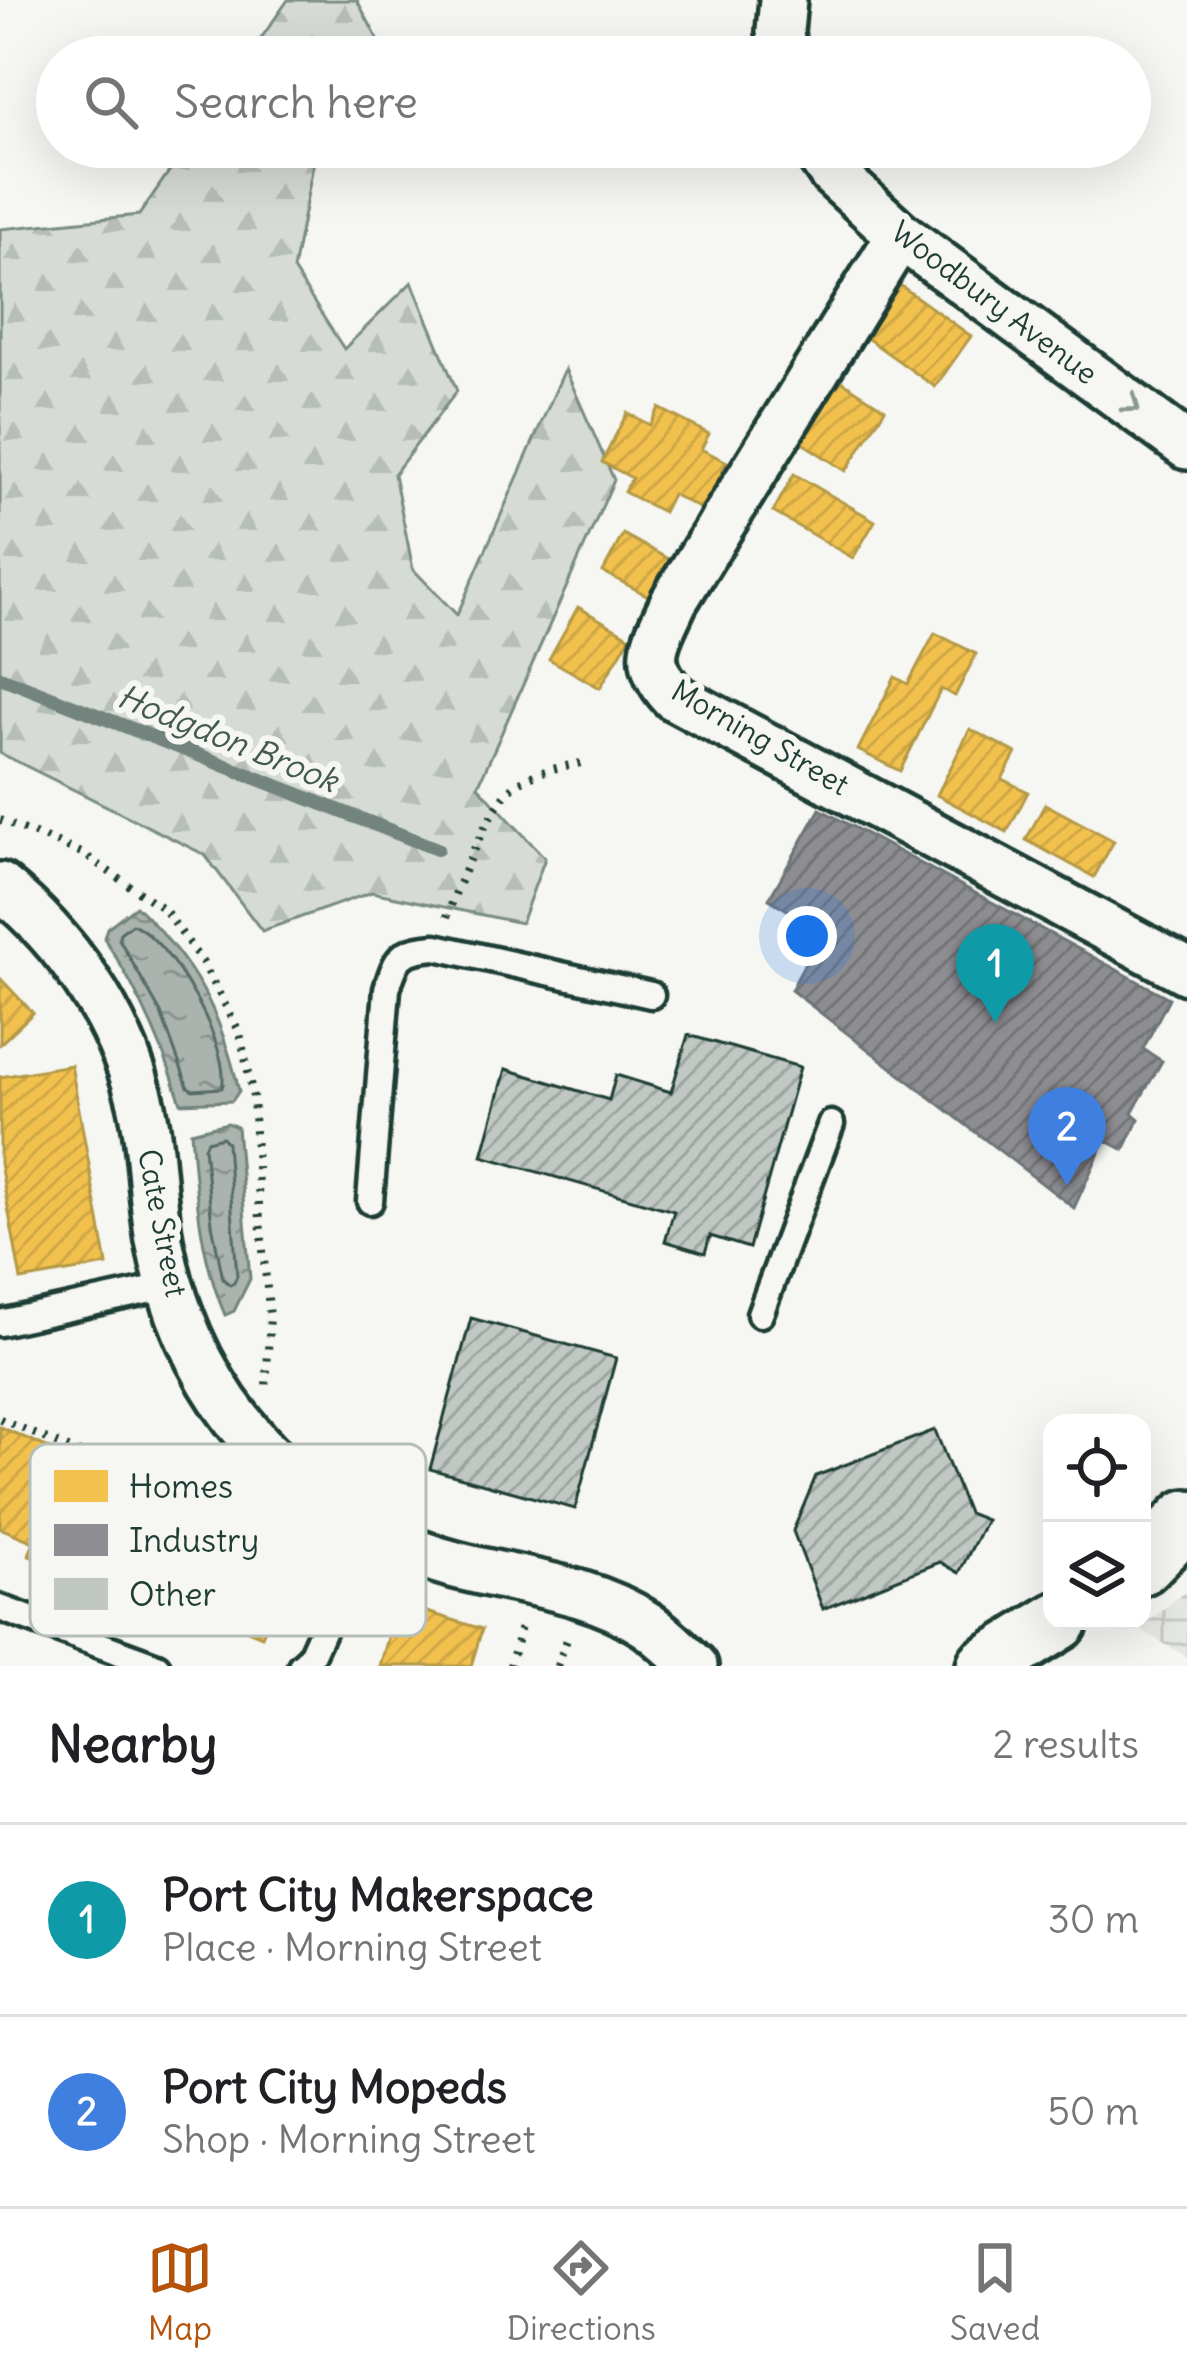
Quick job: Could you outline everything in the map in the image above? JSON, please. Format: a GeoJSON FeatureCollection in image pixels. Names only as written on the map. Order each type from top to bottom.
{"type":"FeatureCollection","features":[{"type":"Feature","properties":{"kind":"street"},"geometry":{"type":"LineString","coordinates":[[781,36],[783,0]]}},
{"type":"Feature","properties":{"kind":"street","name":"Woodbury Avenue"},"geometry":{"type":"LineString","coordinates":[[829,168],[900,235],[1187,446]]}},
{"type":"Feature","properties":{"kind":"street","name":"Morning Street"},"geometry":{"type":"LineString","coordinates":[[900,235],[674,601],[652,660],[658,680],[674,697],[1187,970]]}},
{"type":"Feature","properties":{"kind":"street","name":"Cate Street"},"geometry":{"type":"LineString","coordinates":[[0,886],[46,929],[77,967],[121,1044],[140,1100],[170,1286],[202,1363],[258,1444]]}},
{"type":"Feature","properties":{"kind":"street"},"geometry":{"type":"LineString","coordinates":[[1151,1555],[1187,1519]]}},
{"type":"Feature","properties":{"kind":"street","name":"Cate Street"},"geometry":{"type":"LineString","coordinates":[[426,1556],[595,1598],[646,1624],[694,1666]]}},
{"type":"Feature","properties":{"kind":"street"},"geometry":{"type":"LineString","coordinates":[[986,1666],[1044,1630]]}},
{"type":"Feature","properties":{"kind":"lane"},"geometry":{"type":"LineString","coordinates":[[370,1201],[387,989],[396,960],[412,949],[436,947],[651,995]]}},
{"type":"Feature","properties":{"kind":"lane"},"geometry":{"type":"LineString","coordinates":[[760,1314],[831,1124]]}},
{"type":"Feature","properties":{"kind":"lane"},"geometry":{"type":"LineString","coordinates":[[0,1323],[170,1286]]}},
{"type":"Feature","properties":{"kind":"lane"},"geometry":{"type":"LineString","coordinates":[[0,1608],[30,1619]]}},
{"type":"Feature","properties":{"kind":"lane"},"geometry":{"type":"LineString","coordinates":[[76,1636],[157,1666]]}},
{"type":"Feature","properties":{"kind":"lane"},"geometry":{"type":"LineString","coordinates":[[301,1666],[320,1636]]}},
{"type":"Feature","properties":{"kind":"path"},"geometry":{"type":"LineString","coordinates":[[436,947],[454,895],[509,791],[543,770],[580,763]]}},
{"type":"Feature","properties":{"kind":"path"},"geometry":{"type":"LineString","coordinates":[[0,820],[82,853],[165,910],[203,963],[240,1033],[254,1097],[270,1317],[266,1399],[206,1444]]}},
{"type":"Feature","properties":{"kind":"path"},"geometry":{"type":"LineString","coordinates":[[0,1419],[59,1444]]}},
{"type":"Feature","properties":{"kind":"path"},"geometry":{"type":"LineString","coordinates":[[511,1666],[522,1622]]}},
{"type":"Feature","properties":{"kind":"path"},"geometry":{"type":"LineString","coordinates":[[556,1666],[568,1635]]}},
{"type":"Feature","properties":{"kind":"shaded area"},"geometry":{"type":"Polygon","coordinates":[[[1187,1590],[1187,1657],[1141,1630],[1151,1630],[1151,1619],[1187,1590]]]}},
{"type":"Feature","properties":{"kind":"green space"},"geometry":{"type":"Polygon","coordinates":[[[288,0],[357,0],[376,36],[263,36],[288,0]]]}},
{"type":"Feature","properties":{"kind":"green space"},"geometry":{"type":"Polygon","coordinates":[[[171,168],[313,168],[293,270],[344,349],[412,282],[457,391],[394,474],[413,569],[457,615],[565,369],[614,480],[478,786],[545,858],[521,923],[372,892],[262,931],[205,855],[0,753],[0,229],[139,215],[171,168]]]}},
{"type":"Feature","properties":{"kind":"water"},"geometry":{"type":"Polygon","coordinates":[[[136,906],[175,948],[214,1012],[239,1091],[232,1101],[181,1103],[148,1018],[104,938],[107,928],[136,906]]]}},
{"type":"Feature","properties":{"kind":"water"},"geometry":{"type":"Polygon","coordinates":[[[227,1123],[237,1127],[250,1279],[234,1311],[225,1315],[205,1248],[191,1132],[227,1123]]]}},
{"type":"Feature","properties":{"kind":"building: Homes"},"geometry":{"type":"Polygon","coordinates":[[[897,283],[971,336],[935,387],[861,334],[897,283]]]}},
{"type":"Feature","properties":{"kind":"building: Homes"},"geometry":{"type":"Polygon","coordinates":[[[840,380],[885,409],[846,471],[801,442],[840,380]]]}},
{"type":"Feature","properties":{"kind":"building: Homes"},"geometry":{"type":"Polygon","coordinates":[[[659,408],[709,434],[701,449],[727,462],[703,510],[672,494],[663,512],[624,492],[632,478],[602,462],[627,413],[650,425],[659,408]]]}},
{"type":"Feature","properties":{"kind":"building: Homes"},"geometry":{"type":"Polygon","coordinates":[[[794,474],[875,521],[853,558],[773,512],[794,474]]]}},
{"type":"Feature","properties":{"kind":"building: Homes"},"geometry":{"type":"Polygon","coordinates":[[[623,534],[672,561],[652,598],[603,572],[623,534]]]}},
{"type":"Feature","properties":{"kind":"building: Homes"},"geometry":{"type":"Polygon","coordinates":[[[578,607],[630,637],[600,688],[549,659],[578,607]]]}},
{"type":"Feature","properties":{"kind":"building: Homes"},"geometry":{"type":"Polygon","coordinates":[[[935,633],[976,654],[955,696],[941,689],[900,771],[858,750],[895,677],[908,684],[935,633]]]}},
{"type":"Feature","properties":{"kind":"building: Homes"},"geometry":{"type":"Polygon","coordinates":[[[970,729],[1016,753],[1002,779],[1028,792],[1007,832],[937,795],[970,729]]]}},
{"type":"Feature","properties":{"kind":"building: Homes"},"geometry":{"type":"Polygon","coordinates":[[[1045,804],[1114,841],[1094,877],[1026,840],[1045,804]]]}},
{"type":"Feature","properties":{"kind":"building: Homes"},"geometry":{"type":"Polygon","coordinates":[[[0,978],[33,1013],[0,1044],[0,978]]]}},
{"type":"Feature","properties":{"kind":"building: Homes"},"geometry":{"type":"Polygon","coordinates":[[[71,1065],[107,1265],[21,1280],[0,1163],[0,1077],[71,1065]]]}},
{"type":"Feature","properties":{"kind":"building: Homes"},"geometry":{"type":"Polygon","coordinates":[[[0,1427],[40,1444],[30,1444],[30,1540],[0,1528],[0,1427]]]}},
{"type":"Feature","properties":{"kind":"building: Homes"},"geometry":{"type":"Polygon","coordinates":[[[426,1612],[482,1629],[471,1666],[380,1666],[389,1636],[426,1636],[426,1612]]]}},
{"type":"Feature","properties":{"kind":"building: Industry"},"geometry":{"type":"Polygon","coordinates":[[[820,809],[1169,998],[1143,1049],[1162,1061],[1132,1113],[1139,1119],[1124,1150],[1105,1140],[1074,1208],[791,990],[822,931],[769,899],[820,809]]]}},
{"type":"Feature","properties":{"kind":"building: Other"},"geometry":{"type":"Polygon","coordinates":[[[688,1035],[800,1067],[749,1248],[710,1236],[705,1253],[665,1241],[674,1211],[482,1156],[506,1069],[609,1100],[616,1075],[671,1092],[688,1035]]]}},
{"type":"Feature","properties":{"kind":"building: Other"},"geometry":{"type":"Polygon","coordinates":[[[471,1318],[616,1358],[575,1509],[430,1469],[471,1318]]]}},
{"type":"Feature","properties":{"kind":"building: Other"},"geometry":{"type":"Polygon","coordinates":[[[935,1430],[968,1513],[986,1520],[959,1573],[940,1562],[823,1609],[793,1531],[816,1476],[935,1430]]]}},
{"type":"Feature","properties":{"kind":"waterway","name":"Hodgdon Brook"},"geometry":{"type":"LineString","coordinates":[[0,677],[437,849]]}},
{"type":"Feature","properties":{"kind":"place","name":"Port City Makerspace"},"geometry":{"type":"Point","coordinates":[995,1023]}},
{"type":"Feature","properties":{"kind":"place","name":"Port City Mopeds"},"geometry":{"type":"Point","coordinates":[1067,1186]}}]}
